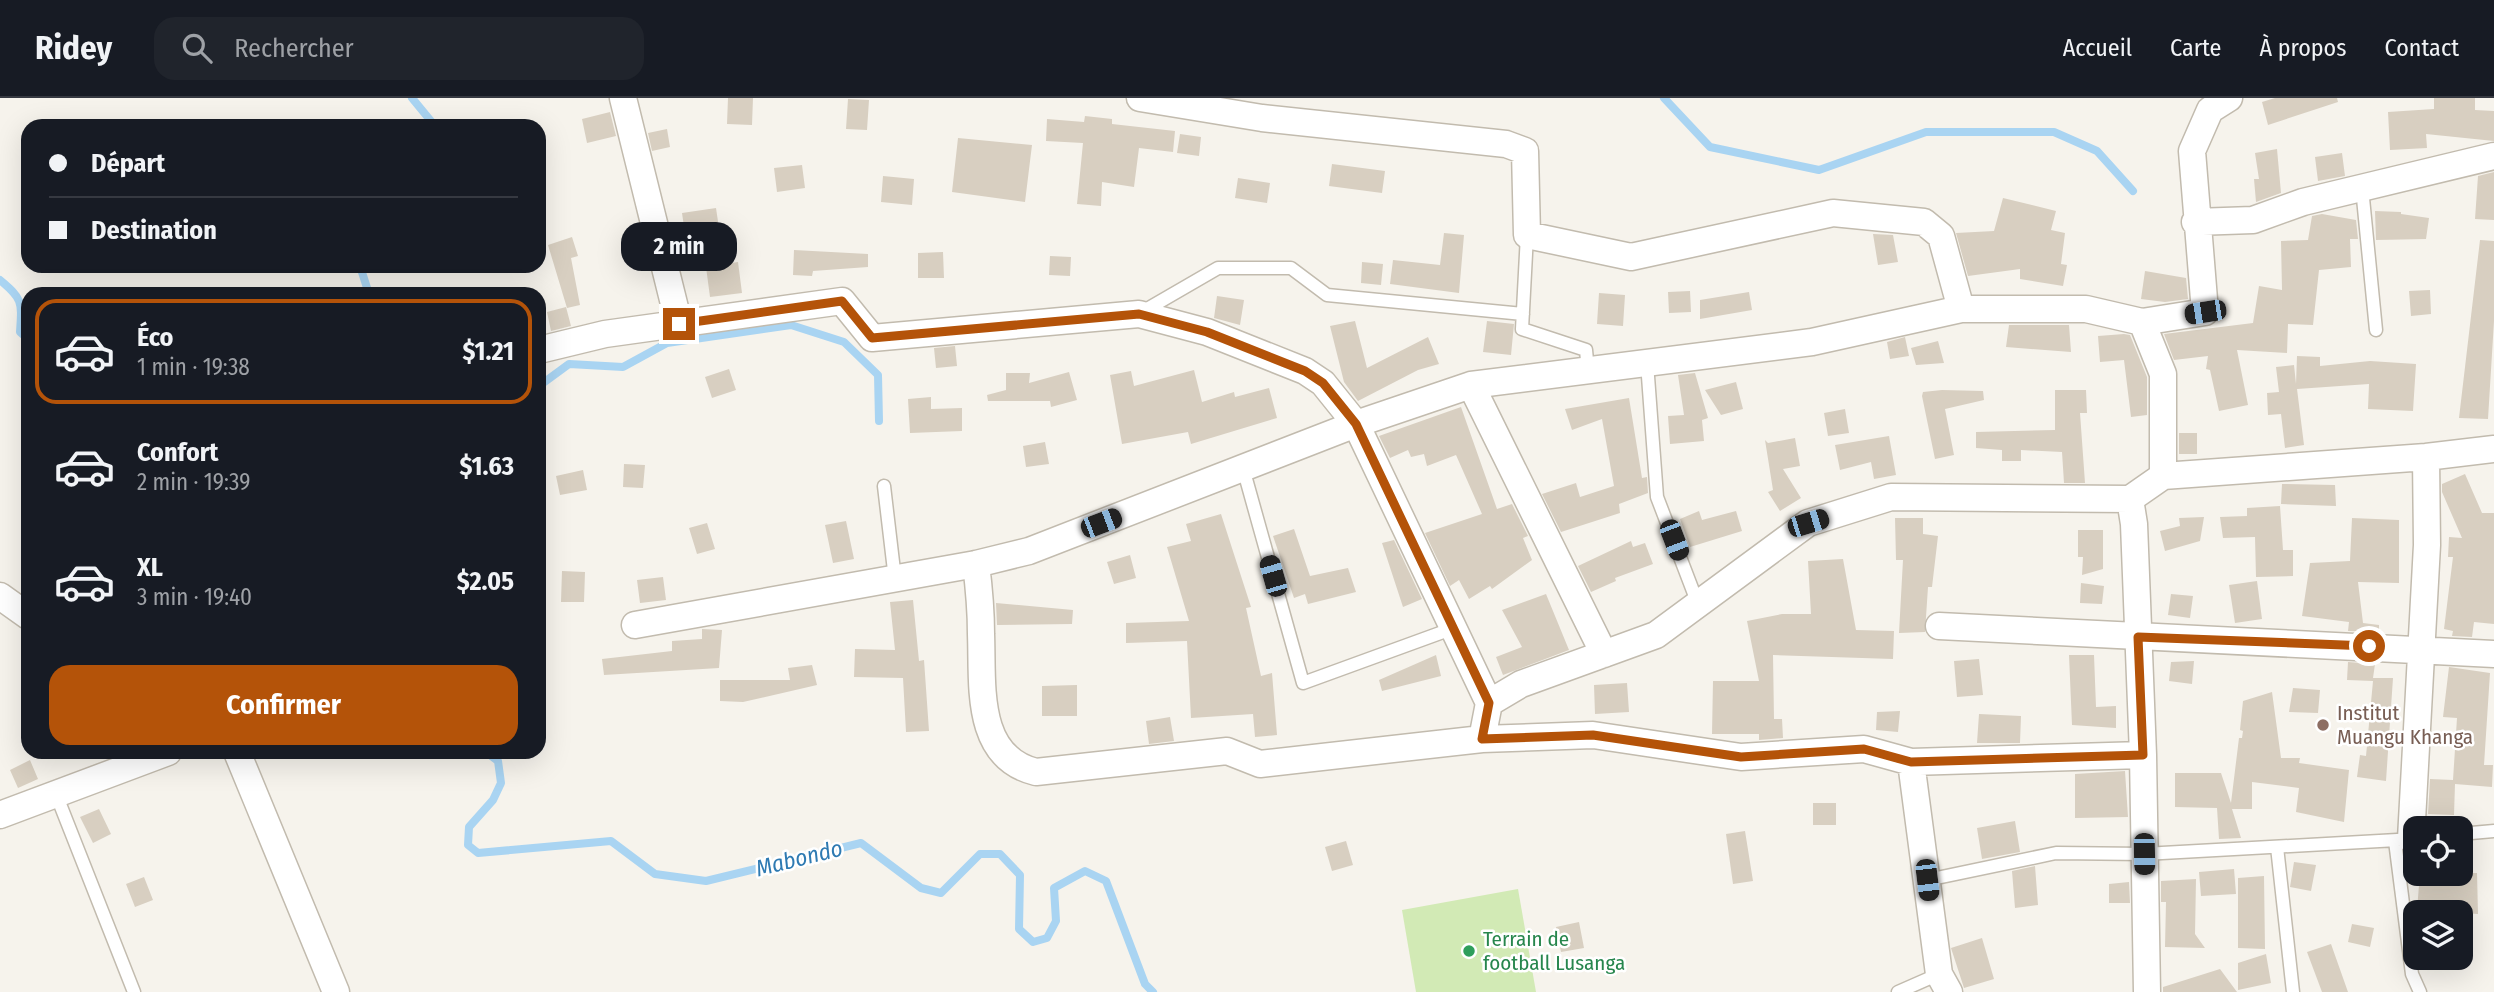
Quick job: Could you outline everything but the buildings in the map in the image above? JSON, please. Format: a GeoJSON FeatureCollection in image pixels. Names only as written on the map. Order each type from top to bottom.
{"type":"FeatureCollection","features":[{"type":"Feature","properties":{"kind":"street"},"geometry":{"type":"LineString","coordinates":[[623,98],[679,324]]}},
{"type":"Feature","properties":{"kind":"street"},"geometry":{"type":"LineString","coordinates":[[1140,98],[1262,118],[1506,144],[1525,150],[1527,235],[1631,257],[1833,213],[1924,222],[1941,236],[1961,309]]}},
{"type":"Feature","properties":{"kind":"street"},"geometry":{"type":"LineString","coordinates":[[635,625],[976,564],[1029,551],[1356,424],[1471,385],[1812,342],[1961,309],[2086,309],[2142,322],[2205,312],[2192,151],[2210,110],[2229,98]]}},
{"type":"Feature","properties":{"kind":"street"},"geometry":{"type":"LineString","coordinates":[[2196,222],[2253,220],[2303,202],[2494,156]]}},
{"type":"Feature","properties":{"kind":"street"},"geometry":{"type":"LineString","coordinates":[[546,348],[606,334],[842,301],[872,338],[1139,314],[1207,332],[1305,371],[1323,383],[1356,424],[1489,703],[1482,739]]}},
{"type":"Feature","properties":{"kind":"street"},"geometry":{"type":"LineString","coordinates":[[2142,322],[2163,374],[2163,477]]}},
{"type":"Feature","properties":{"kind":"street"},"geometry":{"type":"LineString","coordinates":[[1471,385],[1604,654]]}},
{"type":"Feature","properties":{"kind":"street"},"geometry":{"type":"LineString","coordinates":[[1489,703],[1521,684],[1656,635],[1808,523],[1891,497],[2130,499],[2163,477],[2427,457],[2494,449]]}},
{"type":"Feature","properties":{"kind":"street"},"geometry":{"type":"LineString","coordinates":[[2409,816],[2427,545],[2427,457]]}},
{"type":"Feature","properties":{"kind":"street"},"geometry":{"type":"LineString","coordinates":[[2130,499],[2143,755],[2147,992]]}},
{"type":"Feature","properties":{"kind":"street"},"geometry":{"type":"LineString","coordinates":[[976,564],[981,601],[983,713],[997,745],[1016,767],[1036,772],[1227,751],[1261,764],[1482,739],[1593,735],[1741,757],[1864,749],[1911,762],[2143,755]]}},
{"type":"Feature","properties":{"kind":"street"},"geometry":{"type":"LineString","coordinates":[[0,596],[21,611]]}},
{"type":"Feature","properties":{"kind":"street"},"geometry":{"type":"LineString","coordinates":[[1939,626],[2494,654]]}},
{"type":"Feature","properties":{"kind":"street"},"geometry":{"type":"LineString","coordinates":[[0,815],[149,759]]}},
{"type":"Feature","properties":{"kind":"street"},"geometry":{"type":"LineString","coordinates":[[240,759],[336,992]]}},
{"type":"Feature","properties":{"kind":"street"},"geometry":{"type":"LineString","coordinates":[[1911,762],[1944,983]]}},
{"type":"Feature","properties":{"kind":"lane"},"geometry":{"type":"LineString","coordinates":[[2362,188],[2376,330]]}},
{"type":"Feature","properties":{"kind":"lane"},"geometry":{"type":"LineString","coordinates":[[1527,235],[1522,329],[1586,350],[1588,371]]}},
{"type":"Feature","properties":{"kind":"lane"},"geometry":{"type":"LineString","coordinates":[[1139,314],[1218,268],[1291,268],[1327,295],[1523,314]]}},
{"type":"Feature","properties":{"kind":"lane"},"geometry":{"type":"LineString","coordinates":[[1647,363],[1657,497],[1698,604]]}},
{"type":"Feature","properties":{"kind":"lane"},"geometry":{"type":"LineString","coordinates":[[1243,468],[1303,683],[1454,628]]}},
{"type":"Feature","properties":{"kind":"lane"},"geometry":{"type":"LineString","coordinates":[[884,486],[895,579]]}},
{"type":"Feature","properties":{"kind":"lane"},"geometry":{"type":"LineString","coordinates":[[56,794],[134,992]]}},
{"type":"Feature","properties":{"kind":"lane"},"geometry":{"type":"LineString","coordinates":[[2473,833],[2494,831]]}},
{"type":"Feature","properties":{"kind":"lane"},"geometry":{"type":"LineString","coordinates":[[1927,880],[2056,853],[2144,854],[2403,840]]}},
{"type":"Feature","properties":{"kind":"lane"},"geometry":{"type":"LineString","coordinates":[[2277,847],[2293,992]]}},
{"type":"Feature","properties":{"kind":"lane"},"geometry":{"type":"LineString","coordinates":[[2409,886],[2412,974],[2420,992]]}},
{"type":"Feature","properties":{"kind":"lane"},"geometry":{"type":"LineString","coordinates":[[1898,992],[1944,983]]}},
{"type":"Feature","properties":{"kind":"green space","name":"Terrain de football Lusanga"},"geometry":{"type":"Polygon","coordinates":[[[1518,889],[1536,992],[1416,992],[1402,910],[1518,889]]]}},
{"type":"Feature","properties":{"kind":"waterway"},"geometry":{"type":"LineString","coordinates":[[412,98],[429,119]]}},
{"type":"Feature","properties":{"kind":"waterway"},"geometry":{"type":"LineString","coordinates":[[1664,98],[1710,147],[1819,170],[1926,132],[2054,132],[2097,151],[2133,191]]}},
{"type":"Feature","properties":{"kind":"waterway"},"geometry":{"type":"LineString","coordinates":[[362,273],[367,287]]}},
{"type":"Feature","properties":{"kind":"waterway","name":"Mabondo"},"geometry":{"type":"LineString","coordinates":[[0,280],[17,297],[21,314]]}},
{"type":"Feature","properties":{"kind":"waterway","name":"Mabondo"},"geometry":{"type":"LineString","coordinates":[[21,314],[21,333]]}},
{"type":"Feature","properties":{"kind":"waterway"},"geometry":{"type":"LineString","coordinates":[[546,381],[569,364],[623,367],[667,343],[791,325],[844,342],[878,375],[879,421]]}},
{"type":"Feature","properties":{"kind":"waterway","name":"Mabondo"},"geometry":{"type":"LineString","coordinates":[[495,759],[498,761],[501,783],[493,800],[469,827],[468,845],[478,853],[611,841],[655,874],[706,881],[861,843],[921,888],[941,893],[980,854],[1000,854],[1020,875],[1019,929],[1033,942],[1047,938],[1056,921],[1054,888],[1085,871],[1106,881],[1145,984],[1153,992]]}},
{"type":"Feature","properties":{"kind":"place","name":"Institut Muangu Khanga"},"geometry":{"type":"Point","coordinates":[2323,725]}},
{"type":"Feature","properties":{"kind":"place","name":"Terrain de football Lusanga"},"geometry":{"type":"Point","coordinates":[1469,951]}},
{"type":"Feature","properties":{"kind":"route"},"geometry":{"type":"LineString","coordinates":[[679,324],[842,301],[872,338],[1139,314],[1207,332],[1305,371],[1323,383],[1356,424],[1378,469],[1489,703],[1482,739],[1593,735],[1741,757],[1864,749],[1911,762],[2143,755],[2138,637],[2369,646]]}}]}
